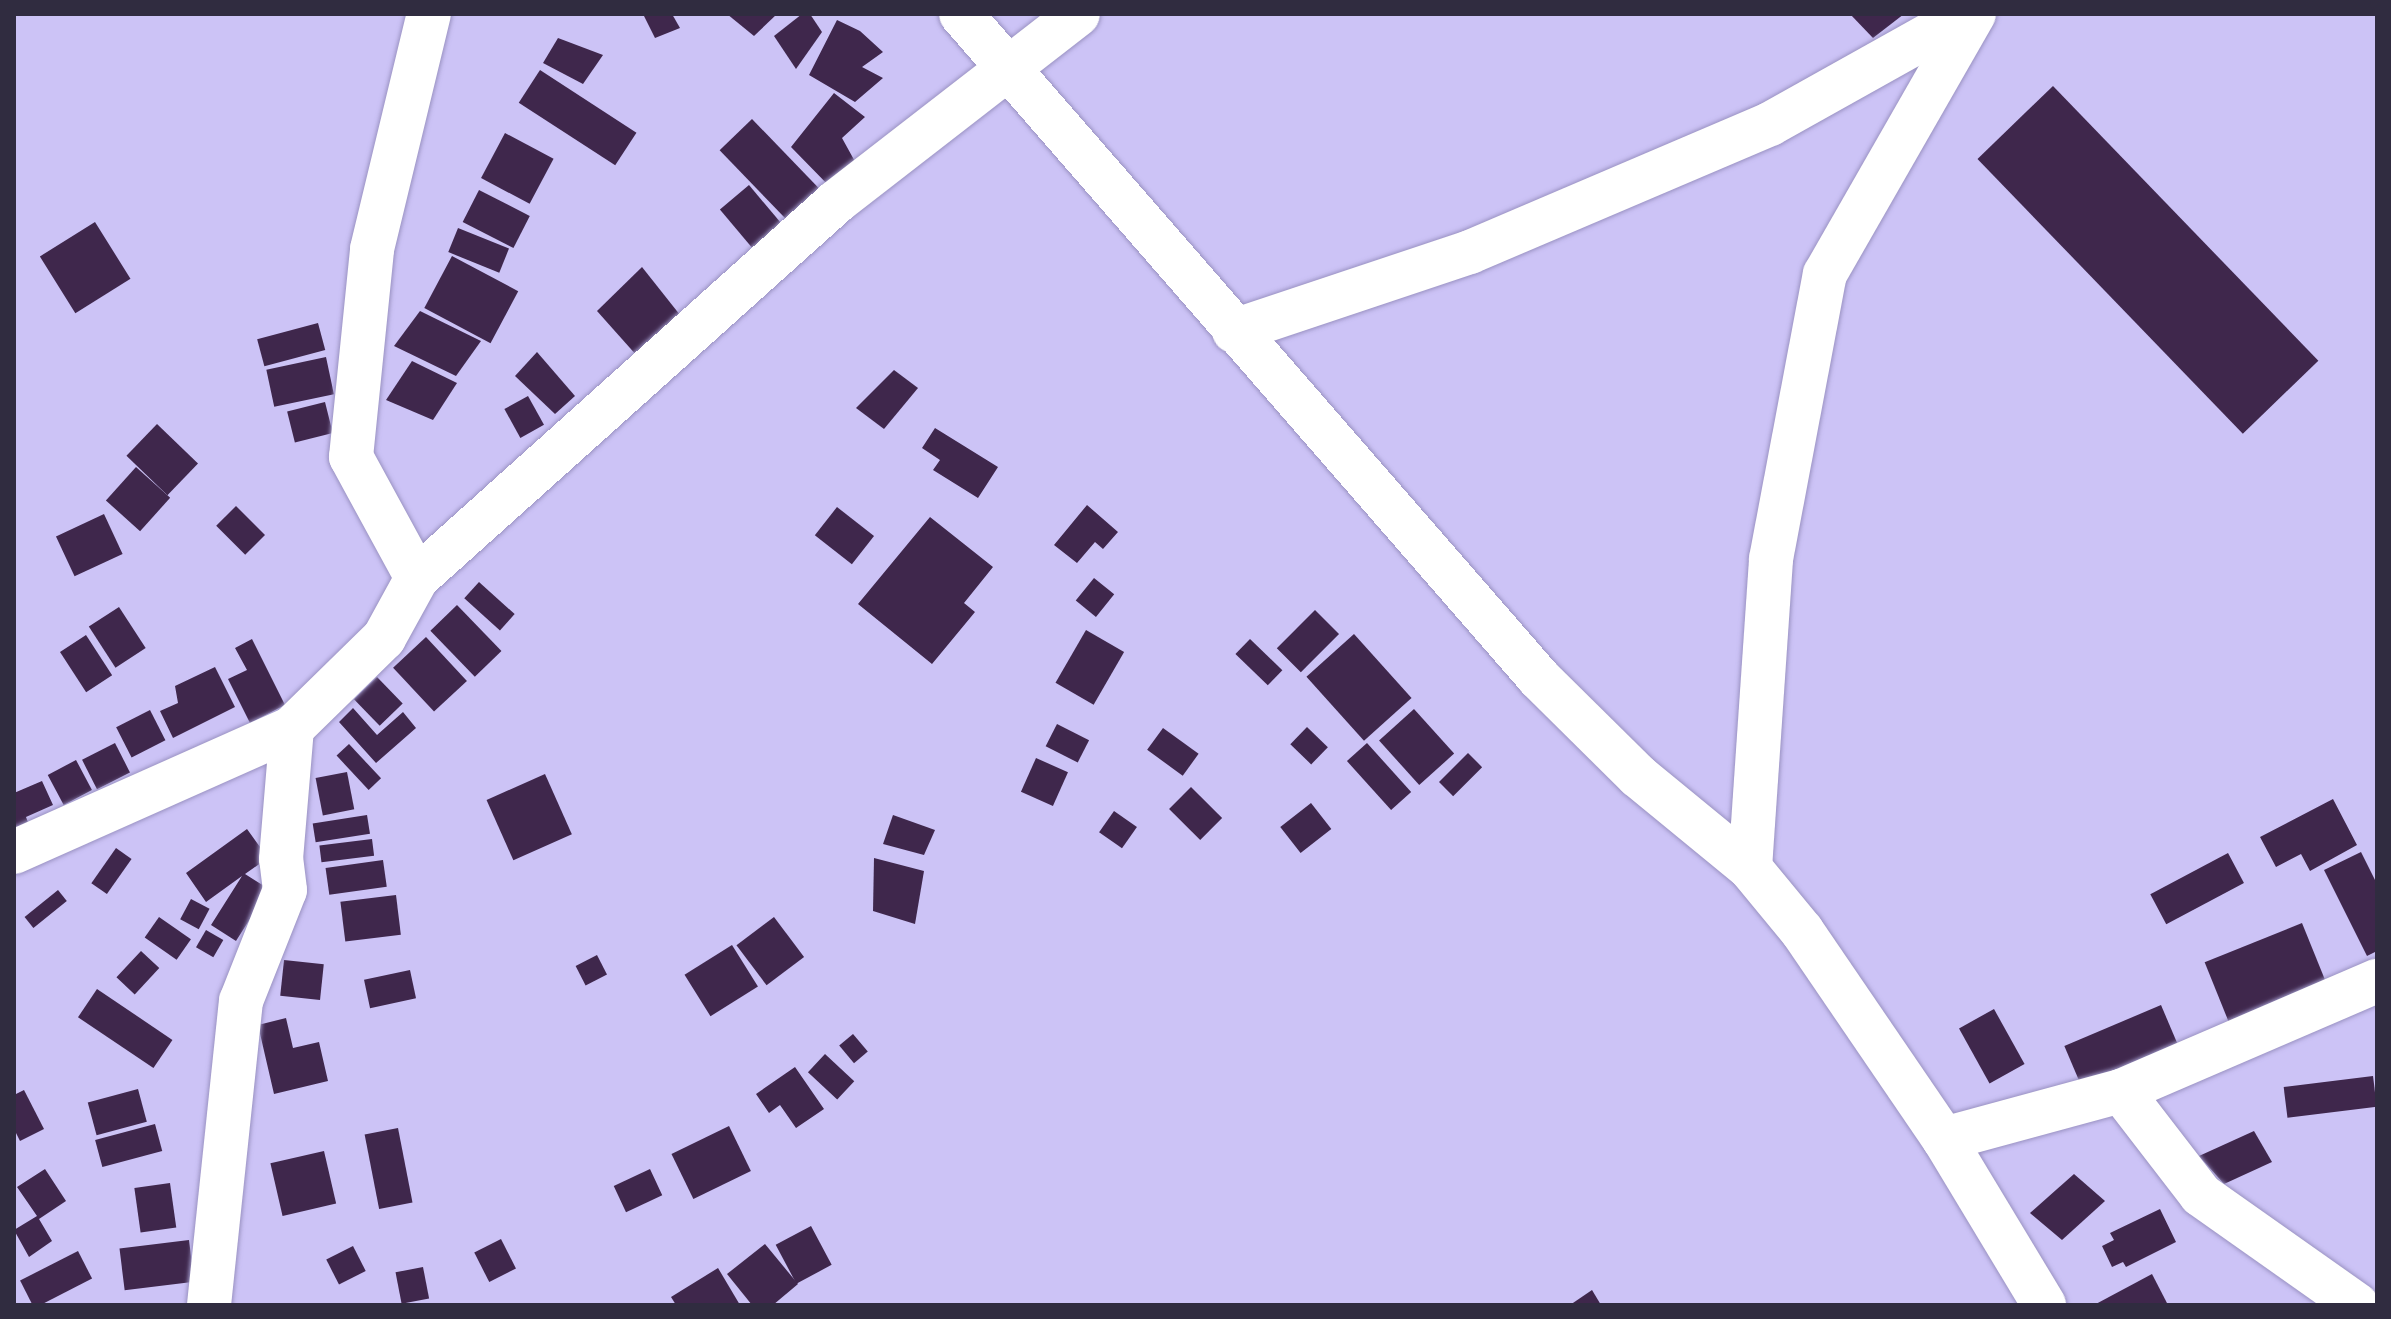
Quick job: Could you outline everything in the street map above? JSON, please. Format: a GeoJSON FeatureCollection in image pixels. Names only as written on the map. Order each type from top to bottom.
{"type":"FeatureCollection","features":[{"type":"Feature","properties":{"kind":"street"},"geometry":{"type":"LineString","coordinates":[[417,578],[351,457],[372,249],[429,14]]}},
{"type":"Feature","properties":{"kind":"street"},"geometry":{"type":"LineString","coordinates":[[961,14],[1539,678],[1638,776],[1750,868],[1802,931],[1944,1139],[2044,1305]]}},
{"type":"Feature","properties":{"kind":"street"},"geometry":{"type":"LineString","coordinates":[[14,852],[292,728],[384,638],[417,578],[836,202],[1007,65],[1078,14]]}},
{"type":"Feature","properties":{"kind":"street"},"geometry":{"type":"LineString","coordinates":[[1234,331],[1470,252],[1770,124],[1967,14]]}},
{"type":"Feature","properties":{"kind":"street"},"geometry":{"type":"LineString","coordinates":[[1750,868],[1771,559],[1825,274],[1974,14]]}},
{"type":"Feature","properties":{"kind":"street"},"geometry":{"type":"LineString","coordinates":[[209,1305],[241,1001],[285,890],[281,859],[292,728]]}},
{"type":"Feature","properties":{"kind":"street"},"geometry":{"type":"LineString","coordinates":[[1944,1139],[2121,1091],[2377,981]]}},
{"type":"Feature","properties":{"kind":"street"},"geometry":{"type":"LineString","coordinates":[[2121,1091],[2201,1195],[2357,1305]]}},
{"type":"Feature","properties":{"kind":"building"},"geometry":{"type":"Polygon","coordinates":[[[643,14],[672,14],[680,28],[655,38],[643,14]]]}},
{"type":"Feature","properties":{"kind":"building"},"geometry":{"type":"Polygon","coordinates":[[[727,14],[777,14],[754,36],[727,14]]]}},
{"type":"Feature","properties":{"kind":"building"},"geometry":{"type":"Polygon","coordinates":[[[802,14],[810,14],[822,32],[796,69],[774,36],[802,14]]]}},
{"type":"Feature","properties":{"kind":"building"},"geometry":{"type":"Polygon","coordinates":[[[1850,14],[1904,14],[1873,38],[1850,14]]]}},
{"type":"Feature","properties":{"kind":"building"},"geometry":{"type":"Polygon","coordinates":[[[837,20],[860,31],[883,52],[862,67],[883,78],[855,102],[809,75],[837,20]]]}},
{"type":"Feature","properties":{"kind":"building"},"geometry":{"type":"Polygon","coordinates":[[[558,38],[603,55],[583,84],[543,63],[558,38]]]}},
{"type":"Feature","properties":{"kind":"building"},"geometry":{"type":"Polygon","coordinates":[[[540,70],[636,133],[615,165],[519,103],[540,70]]]}},
{"type":"Feature","properties":{"kind":"building"},"geometry":{"type":"Polygon","coordinates":[[[2053,86],[2318,361],[2243,434],[1977,159],[2053,86]]]}},
{"type":"Feature","properties":{"kind":"building"},"geometry":{"type":"Polygon","coordinates":[[[834,93],[865,117],[842,138],[858,167],[834,191],[791,147],[834,93]]]}},
{"type":"Feature","properties":{"kind":"building"},"geometry":{"type":"Polygon","coordinates":[[[752,119],[826,196],[794,227],[720,150],[752,119]]]}},
{"type":"Feature","properties":{"kind":"building"},"geometry":{"type":"Polygon","coordinates":[[[505,133],[554,159],[530,204],[481,178],[505,133]]]}},
{"type":"Feature","properties":{"kind":"building"},"geometry":{"type":"Polygon","coordinates":[[[749,185],[784,226],[755,251],[720,209],[749,185]]]}},
{"type":"Feature","properties":{"kind":"building"},"geometry":{"type":"Polygon","coordinates":[[[479,190],[530,216],[513,248],[463,222],[479,190]]]}},
{"type":"Feature","properties":{"kind":"building"},"geometry":{"type":"Polygon","coordinates":[[[95,222],[131,279],[75,313],[40,256],[95,222]]]}},
{"type":"Feature","properties":{"kind":"building"},"geometry":{"type":"Polygon","coordinates":[[[458,228],[509,249],[499,273],[448,252],[458,228]]]}},
{"type":"Feature","properties":{"kind":"building"},"geometry":{"type":"Polygon","coordinates":[[[452,256],[518,291],[491,343],[424,308],[452,256]]]}},
{"type":"Feature","properties":{"kind":"building"},"geometry":{"type":"Polygon","coordinates":[[[642,267],[684,320],[638,357],[597,311],[642,267]]]}},
{"type":"Feature","properties":{"kind":"building"},"geometry":{"type":"Polygon","coordinates":[[[420,311],[481,341],[456,376],[394,346],[420,311]]]}},
{"type":"Feature","properties":{"kind":"building"},"geometry":{"type":"Polygon","coordinates":[[[318,323],[325,350],[264,366],[257,339],[318,323]]]}},
{"type":"Feature","properties":{"kind":"building"},"geometry":{"type":"Polygon","coordinates":[[[537,352],[575,396],[555,414],[515,376],[537,352]]]}},
{"type":"Feature","properties":{"kind":"building"},"geometry":{"type":"Polygon","coordinates":[[[326,357],[334,394],[274,407],[266,370],[326,357]]]}},
{"type":"Feature","properties":{"kind":"building"},"geometry":{"type":"Polygon","coordinates":[[[412,361],[457,383],[433,420],[386,400],[412,361]]]}},
{"type":"Feature","properties":{"kind":"building"},"geometry":{"type":"Polygon","coordinates":[[[894,370],[918,388],[884,429],[856,408],[894,370]]]}},
{"type":"Feature","properties":{"kind":"building"},"geometry":{"type":"Polygon","coordinates":[[[528,396],[544,425],[520,438],[504,409],[528,396]]]}},
{"type":"Feature","properties":{"kind":"building"},"geometry":{"type":"Polygon","coordinates":[[[325,402],[333,433],[295,442],[287,411],[325,402]]]}},
{"type":"Feature","properties":{"kind":"building"},"geometry":{"type":"Polygon","coordinates":[[[157,424],[198,464],[167,495],[126,456],[157,424]]]}},
{"type":"Feature","properties":{"kind":"building"},"geometry":{"type":"Polygon","coordinates":[[[935,428],[998,467],[978,498],[933,470],[940,460],[922,448],[935,428]]]}},
{"type":"Feature","properties":{"kind":"building"},"geometry":{"type":"Polygon","coordinates":[[[136,467],[170,498],[140,531],[106,500],[136,467]]]}},
{"type":"Feature","properties":{"kind":"building"},"geometry":{"type":"Polygon","coordinates":[[[1087,505],[1118,532],[1103,549],[1095,542],[1077,563],[1054,545],[1087,505]]]}},
{"type":"Feature","properties":{"kind":"building"},"geometry":{"type":"Polygon","coordinates":[[[236,506],[265,535],[245,555],[216,526],[236,506]]]}},
{"type":"Feature","properties":{"kind":"building"},"geometry":{"type":"Polygon","coordinates":[[[837,507],[874,536],[852,564],[815,535],[837,507]]]}},
{"type":"Feature","properties":{"kind":"building"},"geometry":{"type":"Polygon","coordinates":[[[104,514],[123,554],[75,576],[56,536],[104,514]]]}},
{"type":"Feature","properties":{"kind":"building"},"geometry":{"type":"Polygon","coordinates":[[[930,517],[993,567],[964,603],[975,612],[932,664],[858,604],[930,517]]]}},
{"type":"Feature","properties":{"kind":"building"},"geometry":{"type":"Polygon","coordinates":[[[1094,578],[1114,594],[1096,617],[1076,601],[1094,578]]]}},
{"type":"Feature","properties":{"kind":"building"},"geometry":{"type":"Polygon","coordinates":[[[479,582],[515,614],[500,630],[464,598],[479,582]]]}},
{"type":"Feature","properties":{"kind":"building"},"geometry":{"type":"Polygon","coordinates":[[[457,605],[501,651],[475,677],[430,631],[457,605]]]}},
{"type":"Feature","properties":{"kind":"building"},"geometry":{"type":"Polygon","coordinates":[[[119,607],[146,648],[115,668],[89,627],[119,607]]]}},
{"type":"Feature","properties":{"kind":"building"},"geometry":{"type":"Polygon","coordinates":[[[1315,610],[1339,634],[1301,672],[1277,648],[1315,610]]]}},
{"type":"Feature","properties":{"kind":"building"},"geometry":{"type":"Polygon","coordinates":[[[1086,630],[1124,652],[1094,705],[1056,683],[1086,630]]]}},
{"type":"Feature","properties":{"kind":"building"},"geometry":{"type":"Polygon","coordinates":[[[1354,634],[1412,698],[1364,741],[1306,677],[1354,634]]]}},
{"type":"Feature","properties":{"kind":"building"},"geometry":{"type":"Polygon","coordinates":[[[86,635],[112,675],[86,692],[60,652],[86,635]]]}},
{"type":"Feature","properties":{"kind":"building"},"geometry":{"type":"Polygon","coordinates":[[[426,637],[467,681],[434,712],[393,668],[426,637]]]}},
{"type":"Feature","properties":{"kind":"building"},"geometry":{"type":"Polygon","coordinates":[[[252,639],[285,705],[250,723],[228,679],[247,670],[235,648],[252,639]]]}},
{"type":"Feature","properties":{"kind":"building"},"geometry":{"type":"Polygon","coordinates":[[[1250,639],[1282,670],[1268,685],[1235,654],[1250,639]]]}},
{"type":"Feature","properties":{"kind":"building"},"geometry":{"type":"Polygon","coordinates":[[[215,667],[235,707],[173,738],[160,711],[178,703],[175,686],[215,667]]]}},
{"type":"Feature","properties":{"kind":"building"},"geometry":{"type":"Polygon","coordinates":[[[377,677],[403,704],[380,726],[354,699],[377,677]]]}},
{"type":"Feature","properties":{"kind":"building"},"geometry":{"type":"Polygon","coordinates":[[[353,708],[377,735],[403,712],[416,728],[376,763],[339,722],[353,708]]]}},
{"type":"Feature","properties":{"kind":"building"},"geometry":{"type":"Polygon","coordinates":[[[1414,709],[1454,754],[1419,785],[1379,740],[1414,709]]]}},
{"type":"Feature","properties":{"kind":"building"},"geometry":{"type":"Polygon","coordinates":[[[150,710],[165,740],[132,758],[116,727],[150,710]]]}},
{"type":"Feature","properties":{"kind":"building"},"geometry":{"type":"Polygon","coordinates":[[[1057,724],[1089,740],[1078,763],[1046,746],[1057,724]]]}},
{"type":"Feature","properties":{"kind":"building"},"geometry":{"type":"Polygon","coordinates":[[[1307,727],[1328,747],[1311,764],[1290,744],[1307,727]]]}},
{"type":"Feature","properties":{"kind":"building"},"geometry":{"type":"Polygon","coordinates":[[[1163,728],[1199,754],[1183,776],[1147,750],[1163,728]]]}},
{"type":"Feature","properties":{"kind":"building"},"geometry":{"type":"Polygon","coordinates":[[[115,743],[130,772],[97,789],[82,760],[115,743]]]}},
{"type":"Feature","properties":{"kind":"building"},"geometry":{"type":"Polygon","coordinates":[[[1367,743],[1411,792],[1391,810],[1347,761],[1367,743]]]}},
{"type":"Feature","properties":{"kind":"building"},"geometry":{"type":"Polygon","coordinates":[[[349,744],[381,778],[369,790],[337,756],[349,744]]]}},
{"type":"Feature","properties":{"kind":"building"},"geometry":{"type":"Polygon","coordinates":[[[1468,753],[1482,767],[1453,796],[1439,782],[1468,753]]]}},
{"type":"Feature","properties":{"kind":"building"},"geometry":{"type":"Polygon","coordinates":[[[1036,758],[1068,772],[1053,806],[1021,792],[1036,758]]]}},
{"type":"Feature","properties":{"kind":"building"},"geometry":{"type":"Polygon","coordinates":[[[76,760],[92,790],[64,805],[48,775],[76,760]]]}},
{"type":"Feature","properties":{"kind":"building"},"geometry":{"type":"Polygon","coordinates":[[[347,772],[354,809],[323,815],[316,778],[347,772]]]}},
{"type":"Feature","properties":{"kind":"building"},"geometry":{"type":"Polygon","coordinates":[[[545,774],[572,834],[513,860],[487,800],[545,774]]]}},
{"type":"Feature","properties":{"kind":"building"},"geometry":{"type":"Polygon","coordinates":[[[42,781],[53,805],[26,817],[29,825],[14,831],[14,793],[42,781]]]}},
{"type":"Feature","properties":{"kind":"building"},"geometry":{"type":"Polygon","coordinates":[[[1191,787],[1222,818],[1200,840],[1169,809],[1191,787]]]}},
{"type":"Feature","properties":{"kind":"building"},"geometry":{"type":"Polygon","coordinates":[[[2333,799],[2357,845],[2310,871],[2301,854],[2276,867],[2260,837],[2333,799]]]}},
{"type":"Feature","properties":{"kind":"building"},"geometry":{"type":"Polygon","coordinates":[[[1311,803],[1331,829],[1301,853],[1280,827],[1311,803]]]}},
{"type":"Feature","properties":{"kind":"building"},"geometry":{"type":"Polygon","coordinates":[[[1114,811],[1137,827],[1122,848],[1099,832],[1114,811]]]}},
{"type":"Feature","properties":{"kind":"building"},"geometry":{"type":"Polygon","coordinates":[[[367,815],[370,834],[316,842],[313,824],[367,815]]]}},
{"type":"Feature","properties":{"kind":"building"},"geometry":{"type":"Polygon","coordinates":[[[893,815],[935,830],[924,855],[883,844],[893,815]]]}},
{"type":"Feature","properties":{"kind":"building"},"geometry":{"type":"Polygon","coordinates":[[[247,829],[268,858],[245,874],[269,889],[236,941],[211,925],[242,876],[206,902],[186,873],[247,829]]]}},
{"type":"Feature","properties":{"kind":"building"},"geometry":{"type":"Polygon","coordinates":[[[372,839],[374,856],[321,862],[319,845],[372,839]]]}},
{"type":"Feature","properties":{"kind":"building"},"geometry":{"type":"Polygon","coordinates":[[[116,848],[132,859],[107,894],[91,883],[116,848]]]}},
{"type":"Feature","properties":{"kind":"building"},"geometry":{"type":"Polygon","coordinates":[[[2361,852],[2377,884],[2377,951],[2367,956],[2324,870],[2361,852]]]}},
{"type":"Feature","properties":{"kind":"building"},"geometry":{"type":"Polygon","coordinates":[[[2228,853],[2244,883],[2166,924],[2150,894],[2228,853]]]}},
{"type":"Feature","properties":{"kind":"building"},"geometry":{"type":"Polygon","coordinates":[[[874,858],[924,871],[915,924],[873,911],[874,858]]]}},
{"type":"Feature","properties":{"kind":"building"},"geometry":{"type":"Polygon","coordinates":[[[383,860],[387,887],[329,895],[326,868],[383,860]]]}},
{"type":"Feature","properties":{"kind":"building"},"geometry":{"type":"Polygon","coordinates":[[[58,890],[67,901],[33,928],[25,917],[58,890]]]}},
{"type":"Feature","properties":{"kind":"building"},"geometry":{"type":"Polygon","coordinates":[[[396,895],[401,935],[345,942],[340,902],[396,895]]]}},
{"type":"Feature","properties":{"kind":"building"},"geometry":{"type":"Polygon","coordinates":[[[191,899],[210,909],[199,929],[180,919],[191,899]]]}},
{"type":"Feature","properties":{"kind":"building"},"geometry":{"type":"Polygon","coordinates":[[[159,917],[191,939],[177,960],[145,937],[159,917]]]}},
{"type":"Feature","properties":{"kind":"building"},"geometry":{"type":"Polygon","coordinates":[[[774,917],[804,957],[767,985],[736,945],[774,917]]]}},
{"type":"Feature","properties":{"kind":"building"},"geometry":{"type":"Polygon","coordinates":[[[2302,923],[2329,989],[2231,1028],[2205,962],[2302,923]]]}},
{"type":"Feature","properties":{"kind":"building"},"geometry":{"type":"Polygon","coordinates":[[[206,930],[223,940],[213,957],[196,947],[206,930]]]}},
{"type":"Feature","properties":{"kind":"building"},"geometry":{"type":"Polygon","coordinates":[[[732,945],[758,987],[710,1016],[685,975],[732,945]]]}},
{"type":"Feature","properties":{"kind":"building"},"geometry":{"type":"Polygon","coordinates":[[[141,951],[159,968],[135,994],[116,977],[141,951]]]}},
{"type":"Feature","properties":{"kind":"building"},"geometry":{"type":"Polygon","coordinates":[[[597,955],[607,975],[586,985],[576,966],[597,955]]]}},
{"type":"Feature","properties":{"kind":"building"},"geometry":{"type":"Polygon","coordinates":[[[284,960],[324,964],[320,1000],[280,996],[284,960]]]}},
{"type":"Feature","properties":{"kind":"building"},"geometry":{"type":"Polygon","coordinates":[[[410,970],[416,998],[370,1008],[364,980],[410,970]]]}},
{"type":"Feature","properties":{"kind":"building"},"geometry":{"type":"Polygon","coordinates":[[[97,989],[172,1040],[153,1068],[78,1017],[97,989]]]}},
{"type":"Feature","properties":{"kind":"building"},"geometry":{"type":"Polygon","coordinates":[[[2161,1005],[2181,1051],[2084,1092],[2064,1046],[2161,1005]]]}},
{"type":"Feature","properties":{"kind":"building"},"geometry":{"type":"Polygon","coordinates":[[[1994,1009],[2025,1064],[1990,1083],[1959,1028],[1994,1009]]]}},
{"type":"Feature","properties":{"kind":"building"},"geometry":{"type":"Polygon","coordinates":[[[286,1018],[293,1048],[319,1042],[328,1081],[274,1094],[258,1025],[286,1018]]]}},
{"type":"Feature","properties":{"kind":"building"},"geometry":{"type":"Polygon","coordinates":[[[853,1034],[868,1052],[854,1063],[839,1046],[853,1034]]]}},
{"type":"Feature","properties":{"kind":"building"},"geometry":{"type":"Polygon","coordinates":[[[825,1054],[854,1081],[837,1100],[808,1072],[825,1054]]]}},
{"type":"Feature","properties":{"kind":"building"},"geometry":{"type":"Polygon","coordinates":[[[795,1067],[824,1109],[796,1128],[780,1105],[769,1113],[756,1094],[795,1067]]]}},
{"type":"Feature","properties":{"kind":"building"},"geometry":{"type":"Polygon","coordinates":[[[2373,1076],[2377,1107],[2287,1118],[2284,1087],[2373,1076]]]}},
{"type":"Feature","properties":{"kind":"building"},"geometry":{"type":"Polygon","coordinates":[[[138,1089],[147,1122],[97,1135],[88,1102],[138,1089]]]}},
{"type":"Feature","properties":{"kind":"building"},"geometry":{"type":"Polygon","coordinates":[[[24,1090],[44,1129],[20,1141],[14,1129],[14,1095],[24,1090]]]}},
{"type":"Feature","properties":{"kind":"building"},"geometry":{"type":"Polygon","coordinates":[[[155,1124],[162,1151],[102,1167],[95,1140],[155,1124]]]}},
{"type":"Feature","properties":{"kind":"building"},"geometry":{"type":"Polygon","coordinates":[[[729,1126],[751,1171],[693,1199],[671,1154],[729,1126]]]}},
{"type":"Feature","properties":{"kind":"building"},"geometry":{"type":"Polygon","coordinates":[[[398,1128],[413,1203],[379,1209],[365,1134],[398,1128]]]}},
{"type":"Feature","properties":{"kind":"building"},"geometry":{"type":"Polygon","coordinates":[[[2254,1131],[2272,1162],[2224,1184],[2199,1156],[2254,1131]]]}},
{"type":"Feature","properties":{"kind":"building"},"geometry":{"type":"Polygon","coordinates":[[[324,1151],[336,1204],[283,1216],[270,1163],[324,1151]]]}},
{"type":"Feature","properties":{"kind":"building"},"geometry":{"type":"Polygon","coordinates":[[[45,1169],[66,1201],[39,1219],[52,1241],[29,1257],[14,1230],[37,1216],[17,1187],[45,1169]]]}},
{"type":"Feature","properties":{"kind":"building"},"geometry":{"type":"Polygon","coordinates":[[[650,1169],[662,1195],[626,1212],[614,1186],[650,1169]]]}},
{"type":"Feature","properties":{"kind":"building"},"geometry":{"type":"Polygon","coordinates":[[[2074,1174],[2105,1201],[2062,1240],[2030,1213],[2074,1174]]]}},
{"type":"Feature","properties":{"kind":"building"},"geometry":{"type":"Polygon","coordinates":[[[170,1183],[176,1228],[141,1233],[134,1188],[170,1183]]]}},
{"type":"Feature","properties":{"kind":"building"},"geometry":{"type":"Polygon","coordinates":[[[2160,1209],[2176,1242],[2126,1267],[2123,1262],[2112,1267],[2102,1246],[2114,1240],[2110,1233],[2160,1209]]]}},
{"type":"Feature","properties":{"kind":"building"},"geometry":{"type":"Polygon","coordinates":[[[811,1226],[832,1265],[796,1284],[776,1245],[811,1226]]]}},
{"type":"Feature","properties":{"kind":"building"},"geometry":{"type":"Polygon","coordinates":[[[501,1239],[516,1268],[489,1282],[474,1253],[501,1239]]]}},
{"type":"Feature","properties":{"kind":"building"},"geometry":{"type":"Polygon","coordinates":[[[189,1240],[194,1282],[125,1290],[120,1249],[189,1240]]]}},
{"type":"Feature","properties":{"kind":"building"},"geometry":{"type":"Polygon","coordinates":[[[765,1244],[798,1284],[773,1305],[752,1305],[727,1274],[765,1244]]]}},
{"type":"Feature","properties":{"kind":"building"},"geometry":{"type":"Polygon","coordinates":[[[353,1246],[366,1271],[339,1285],[326,1260],[353,1246]]]}},
{"type":"Feature","properties":{"kind":"building"},"geometry":{"type":"Polygon","coordinates":[[[78,1251],[92,1279],[40,1305],[33,1305],[20,1281],[78,1251]]]}},
{"type":"Feature","properties":{"kind":"building"},"geometry":{"type":"Polygon","coordinates":[[[423,1267],[429,1298],[402,1304],[396,1272],[423,1267]]]}},
{"type":"Feature","properties":{"kind":"building"},"geometry":{"type":"Polygon","coordinates":[[[718,1268],[740,1305],[676,1305],[671,1297],[718,1268]]]}},
{"type":"Feature","properties":{"kind":"building"},"geometry":{"type":"Polygon","coordinates":[[[2152,1274],[2168,1305],[2094,1305],[2152,1274]]]}},
{"type":"Feature","properties":{"kind":"building"},"geometry":{"type":"Polygon","coordinates":[[[1592,1290],[1601,1305],[1570,1305],[1592,1290]]]}}]}
